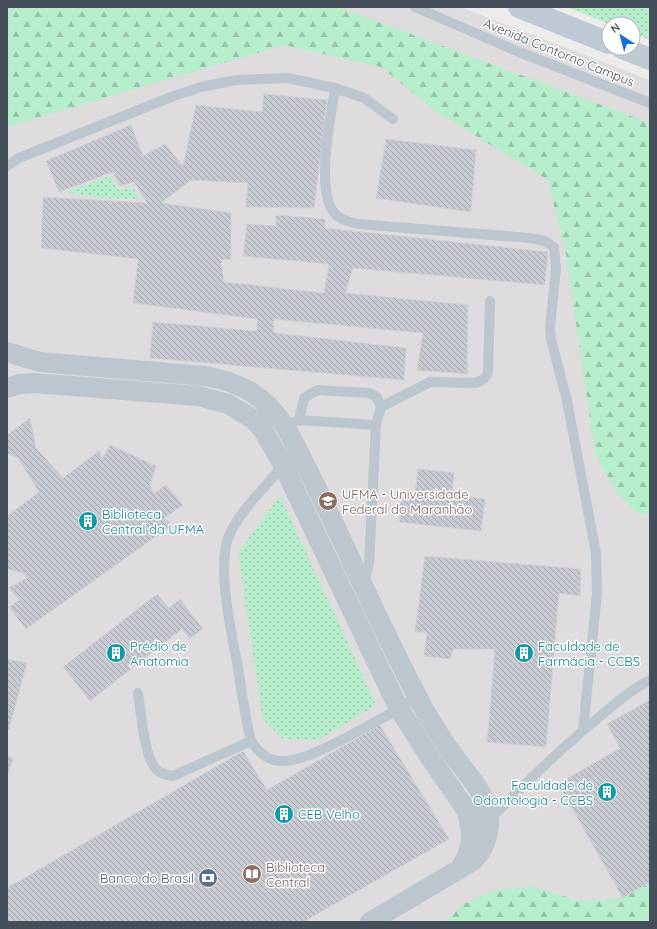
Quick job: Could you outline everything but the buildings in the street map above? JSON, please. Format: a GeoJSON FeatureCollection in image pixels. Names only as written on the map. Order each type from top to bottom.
{"type":"FeatureCollection","features":[{"type":"Feature","properties":{"kind":"main road"},"geometry":{"type":"LineString","coordinates":[[519,7],[601,40]]}},
{"type":"Feature","properties":{"kind":"street"},"geometry":{"type":"LineString","coordinates":[[7,352],[40,362],[205,376],[232,382],[258,396],[292,423],[363,586],[417,697],[447,746],[480,792],[487,806],[489,820],[485,845],[473,862],[370,922]]}},
{"type":"Feature","properties":{"kind":"street"},"geometry":{"type":"LineString","coordinates":[[7,388],[20,384],[34,383],[190,395],[212,399],[240,409],[253,419],[263,430],[283,465],[398,707],[429,756],[467,810],[472,831],[471,842],[467,856],[458,871]]}},
{"type":"Feature","properties":{"kind":"lane","name":"Avenida Contorno Campus"},"geometry":{"type":"LineString","coordinates":[[415,7],[519,52],[650,102]]}},
{"type":"Feature","properties":{"kind":"lane"},"geometry":{"type":"LineString","coordinates":[[7,166],[19,158],[201,87],[236,80],[287,78],[335,88],[364,98],[394,119]]}},
{"type":"Feature","properties":{"kind":"lane"},"geometry":{"type":"LineString","coordinates":[[335,88],[327,149],[325,187],[335,214],[343,220],[358,224],[530,238],[545,240],[554,247],[556,268],[550,327],[551,339],[567,401],[596,553],[597,593],[583,731]]}},
{"type":"Feature","properties":{"kind":"lane"},"geometry":{"type":"LineString","coordinates":[[381,407],[430,382],[476,383],[484,379],[488,373],[490,301]]}},
{"type":"Feature","properties":{"kind":"lane"},"geometry":{"type":"LineString","coordinates":[[363,586],[369,564],[376,425],[381,407],[377,397],[369,393],[317,390],[304,398],[292,423],[376,425]]}},
{"type":"Feature","properties":{"kind":"lane"},"geometry":{"type":"LineString","coordinates":[[283,465],[237,522],[228,538],[225,553],[224,573],[232,633],[251,741],[262,754],[270,759],[280,762],[296,760],[316,753],[392,713],[398,707],[417,697]]}},
{"type":"Feature","properties":{"kind":"lane"},"geometry":{"type":"LineString","coordinates":[[489,820],[541,767],[621,698],[650,680]]}},
{"type":"Feature","properties":{"kind":"lane"},"geometry":{"type":"LineString","coordinates":[[138,693],[149,758],[155,768],[163,774],[173,776],[251,741]]}},
{"type":"Feature","properties":{"kind":"shaded area","name":"UFMA - Universidade Federal do Maranhão"},"geometry":{"type":"Polygon","coordinates":[[[7,7],[460,7],[650,80],[650,922],[7,922],[7,7]]]}},
{"type":"Feature","properties":{"kind":"green space"},"geometry":{"type":"Polygon","coordinates":[[[7,7],[338,7],[650,123],[650,516],[637,513],[617,493],[595,454],[566,254],[548,180],[435,111],[381,67],[284,45],[7,127],[7,7]]]}},
{"type":"Feature","properties":{"kind":"green space"},"geometry":{"type":"Polygon","coordinates":[[[566,7],[650,7],[650,40],[641,36],[641,16],[601,16],[601,21],[566,7]]]}},
{"type":"Feature","properties":{"kind":"green space"},"geometry":{"type":"Polygon","coordinates":[[[110,176],[119,190],[133,188],[140,199],[102,198],[66,192],[110,176]]]}},
{"type":"Feature","properties":{"kind":"green space"},"geometry":{"type":"Polygon","coordinates":[[[280,496],[376,705],[318,740],[283,739],[263,719],[238,553],[280,496]]]}},
{"type":"Feature","properties":{"kind":"green space"},"geometry":{"type":"Polygon","coordinates":[[[650,882],[650,922],[445,922],[464,904],[499,889],[536,887],[578,901],[623,898],[650,882]]]}},
{"type":"Feature","properties":{"kind":"place","name":"UFMA - Universidade Federal do Maranhão"},"geometry":{"type":"Point","coordinates":[328,501]}},
{"type":"Feature","properties":{"kind":"place","name":"Biblioteca Central da UFMA"},"geometry":{"type":"Point","coordinates":[88,521]}},
{"type":"Feature","properties":{"kind":"place","name":"Prédio de Anatomia"},"geometry":{"type":"Point","coordinates":[116,653]}},
{"type":"Feature","properties":{"kind":"place","name":"Faculdade de Farmácia - CCBS"},"geometry":{"type":"Point","coordinates":[524,653]}},
{"type":"Feature","properties":{"kind":"place","name":"Faculdade de Odontologia - CCBS"},"geometry":{"type":"Point","coordinates":[607,792]}},
{"type":"Feature","properties":{"kind":"place","name":"CEB Velho"},"geometry":{"type":"Point","coordinates":[284,814]}},
{"type":"Feature","properties":{"kind":"place","name":"Biblioteca Central"},"geometry":{"type":"Point","coordinates":[252,874]}},
{"type":"Feature","properties":{"kind":"place","name":"Banco do Brasil"},"geometry":{"type":"Point","coordinates":[208,878]}}]}
